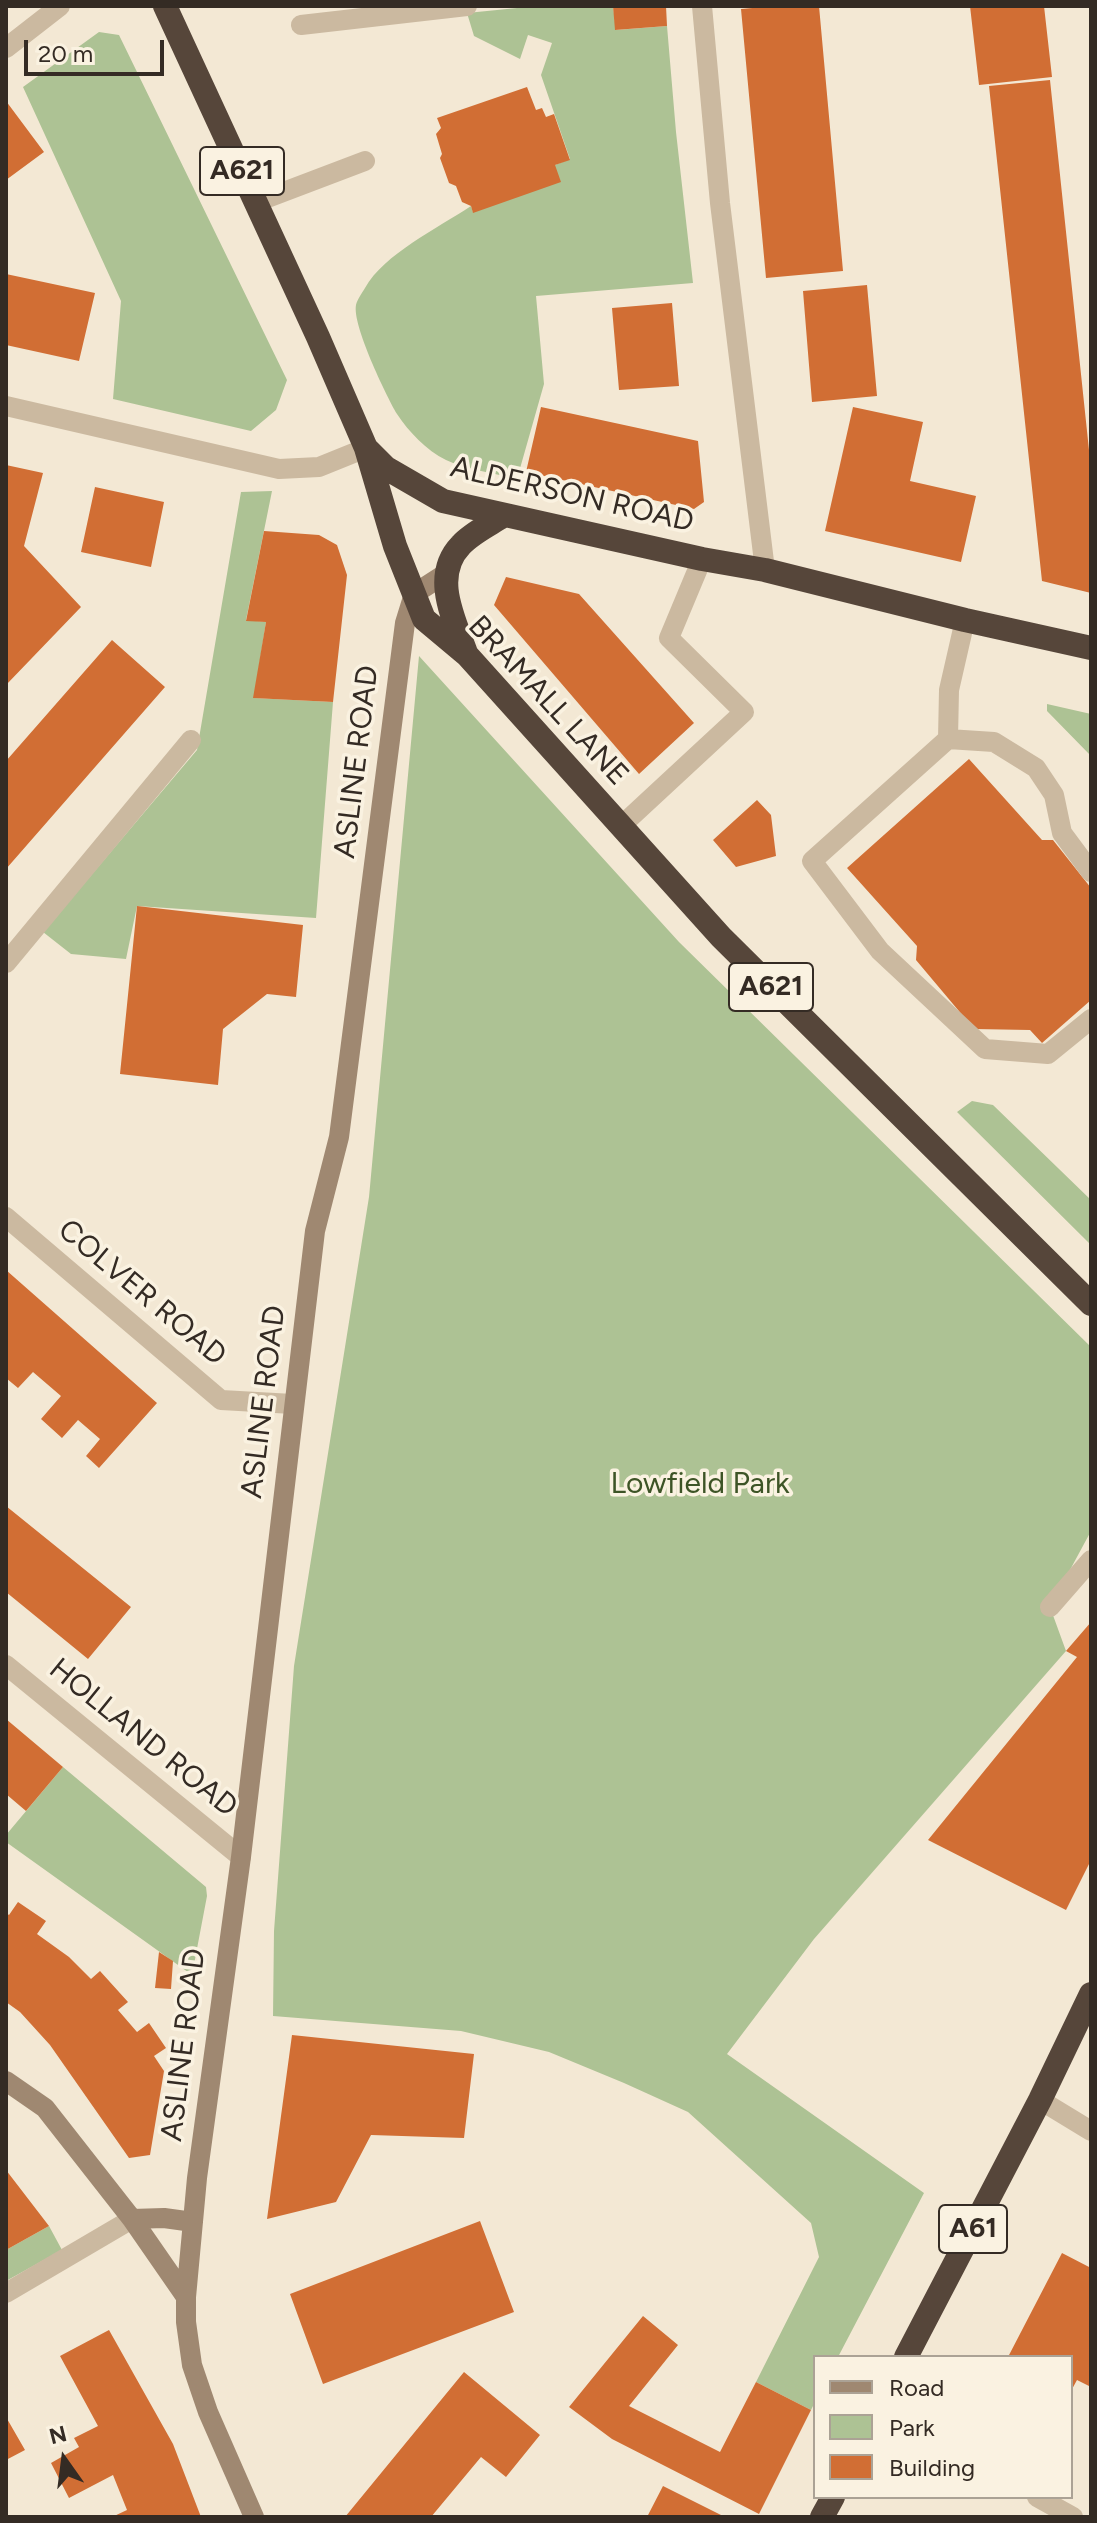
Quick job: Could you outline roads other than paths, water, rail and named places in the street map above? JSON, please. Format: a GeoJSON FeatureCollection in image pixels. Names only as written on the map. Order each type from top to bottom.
{"type":"FeatureCollection","features":[{"type":"Feature","properties":{"kind":"highway","name":"BRAMALL LANE"},"geometry":{"type":"LineString","coordinates":[[165,6],[257,202],[366,448],[395,546],[424,619],[467,655],[721,937],[1091,1304]]}},
{"type":"Feature","properties":{"kind":"highway","name":"ALDERSON ROAD"},"geometry":{"type":"LineString","coordinates":[[366,448],[386,468],[443,501],[702,559],[765,570],[1091,648]]}},
{"type":"Feature","properties":{"kind":"highway"},"geometry":{"type":"LineString","coordinates":[[445,574],[460,545],[503,516]]}},
{"type":"Feature","properties":{"kind":"highway","name":"A621"},"geometry":{"type":"LineString","coordinates":[[445,574],[451,607],[467,655]]}},
{"type":"Feature","properties":{"kind":"highway","name":"A61"},"geometry":{"type":"LineString","coordinates":[[907,2355],[1040,2100],[1091,1994]]}},
{"type":"Feature","properties":{"kind":"highway"},"geometry":{"type":"LineString","coordinates":[[822,2517],[832,2499]]}},
{"type":"Feature","properties":{"kind":"street"},"geometry":{"type":"LineString","coordinates":[[6,48],[60,6]]}},
{"type":"Feature","properties":{"kind":"street"},"geometry":{"type":"LineString","coordinates":[[301,25],[467,6]]}},
{"type":"Feature","properties":{"kind":"street"},"geometry":{"type":"LineString","coordinates":[[702,6],[720,203],[765,570]]}},
{"type":"Feature","properties":{"kind":"street"},"geometry":{"type":"LineString","coordinates":[[257,202],[365,161]]}},
{"type":"Feature","properties":{"kind":"street"},"geometry":{"type":"LineString","coordinates":[[6,406],[279,469],[319,467],[366,448]]}},
{"type":"Feature","properties":{"kind":"street"},"geometry":{"type":"LineString","coordinates":[[621,826],[744,712],[669,638],[702,559]]}},
{"type":"Feature","properties":{"kind":"street"},"geometry":{"type":"LineString","coordinates":[[414,594],[445,574]]}},
{"type":"Feature","properties":{"kind":"street","name":"ASLINE ROAD"},"geometry":{"type":"LineString","coordinates":[[254,2517],[208,2412],[192,2365],[186,2297],[315,1231],[339,1137],[405,623],[414,594]]}},
{"type":"Feature","properties":{"kind":"street"},"geometry":{"type":"LineString","coordinates":[[948,739],[949,690],[965,620]]}},
{"type":"Feature","properties":{"kind":"street"},"geometry":{"type":"LineString","coordinates":[[1091,872],[1062,833],[1054,795],[1036,768],[994,742],[948,739],[812,861],[880,951],[985,1049],[1048,1054],[1091,1019]]}},
{"type":"Feature","properties":{"kind":"street"},"geometry":{"type":"LineString","coordinates":[[6,963],[191,740]]}},
{"type":"Feature","properties":{"kind":"street","name":"COLVER ROAD"},"geometry":{"type":"LineString","coordinates":[[6,1217],[221,1400],[293,1404]]}},
{"type":"Feature","properties":{"kind":"street"},"geometry":{"type":"LineString","coordinates":[[1050,1607],[1091,1560]]}},
{"type":"Feature","properties":{"kind":"street","name":"HOLLAND ROAD"},"geometry":{"type":"LineString","coordinates":[[6,1665],[241,1857]]}},
{"type":"Feature","properties":{"kind":"street"},"geometry":{"type":"LineString","coordinates":[[6,2081],[45,2108],[132,2219],[186,2297]]}},
{"type":"Feature","properties":{"kind":"street"},"geometry":{"type":"LineString","coordinates":[[1040,2100],[1091,2131]]}},
{"type":"Feature","properties":{"kind":"street"},"geometry":{"type":"LineString","coordinates":[[6,2293],[132,2219],[164,2218],[193,2222]]}},
{"type":"Feature","properties":{"kind":"street"},"geometry":{"type":"LineString","coordinates":[[1042,2500],[1073,2517]]}},
{"type":"Feature","properties":{"kind":"park label","name":"Lowfield Park"},"geometry":{"type":"Point","coordinates":[700,1484]}}]}
